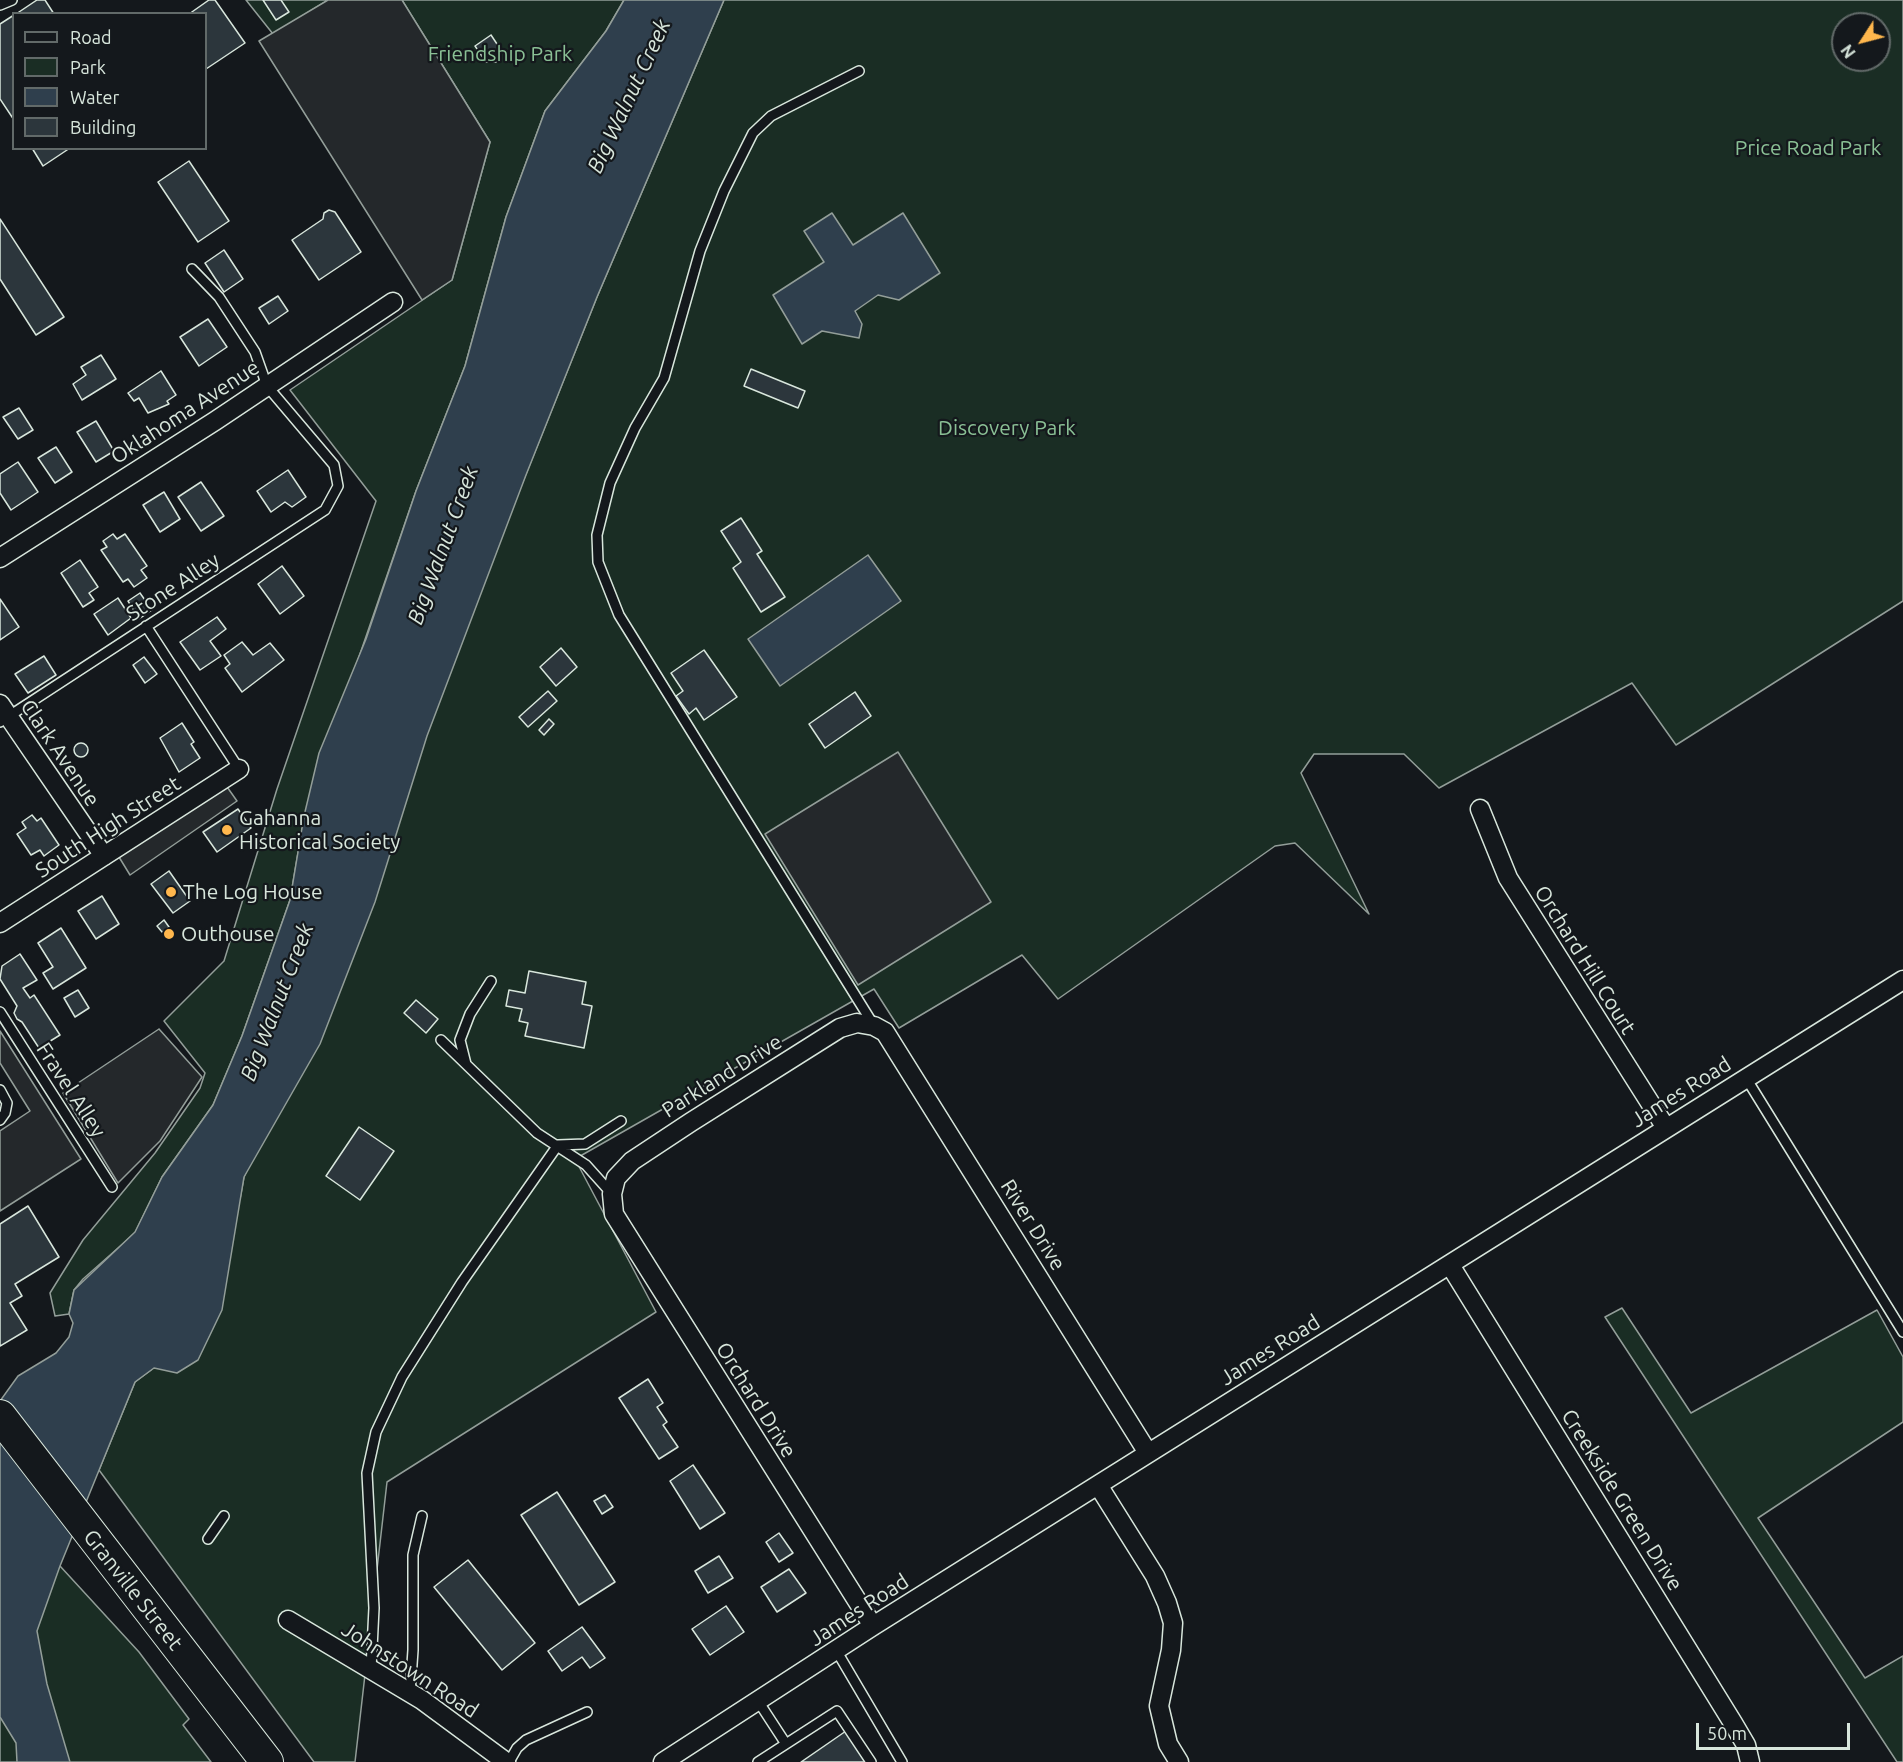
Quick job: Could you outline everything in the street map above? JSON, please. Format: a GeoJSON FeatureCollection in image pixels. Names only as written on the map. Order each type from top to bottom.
{"type":"FeatureCollection","features":[{"type":"Feature","properties":{"kind":"highway","name":"Granville Street"},"geometry":{"type":"LineString","coordinates":[[0,1416],[267,1762]]}},
{"type":"Feature","properties":{"kind":"street","name":"Oklahoma Avenue"},"geometry":{"type":"LineString","coordinates":[[0,558],[393,302]]}},
{"type":"Feature","properties":{"kind":"street","name":"Clark Avenue"},"geometry":{"type":"LineString","coordinates":[[3,714],[104,856]]}},
{"type":"Feature","properties":{"kind":"street","name":"South High Street"},"geometry":{"type":"LineString","coordinates":[[0,923],[239,769]]}},
{"type":"Feature","properties":{"kind":"street","name":"Orchard Hill Court"},"geometry":{"type":"LineString","coordinates":[[1480,809],[1508,878],[1666,1128]]}},
{"type":"Feature","properties":{"kind":"street","name":"James Road"},"geometry":{"type":"LineString","coordinates":[[663,1762],[873,1626],[1903,980]]}},
{"type":"Feature","properties":{"kind":"street","name":"Parkland Drive"},"geometry":{"type":"LineString","coordinates":[[612,1194],[616,1178],[632,1161],[691,1122],[840,1028],[856,1023],[874,1026]]}},
{"type":"Feature","properties":{"kind":"street","name":"River Drive"},"geometry":{"type":"LineString","coordinates":[[874,1026],[885,1032],[892,1042],[1148,1453]]}},
{"type":"Feature","properties":{"kind":"street","name":"Orchard Drive"},"geometry":{"type":"LineString","coordinates":[[612,1194],[614,1214],[631,1245],[873,1626]]}},
{"type":"Feature","properties":{"kind":"street","name":"Creekside Green Drive"},"geometry":{"type":"LineString","coordinates":[[1450,1265],[1746,1745],[1750,1762]]}},
{"type":"Feature","properties":{"kind":"street"},"geometry":{"type":"LineString","coordinates":[[1098,1485],[1155,1576],[1173,1623],[1171,1650],[1159,1706],[1168,1744],[1179,1762]]}},
{"type":"Feature","properties":{"kind":"street","name":"Johnstown Road"},"geometry":{"type":"LineString","coordinates":[[288,1620],[410,1692],[508,1762]]}},
{"type":"Feature","properties":{"kind":"lane"},"geometry":{"type":"LineString","coordinates":[[0,5],[12,0]]}},
{"type":"Feature","properties":{"kind":"lane"},"geometry":{"type":"LineString","coordinates":[[859,71],[771,116],[749,140],[724,191],[700,250],[664,378],[635,428],[609,483],[597,535],[598,562],[619,615],[874,1026]]}},
{"type":"Feature","properties":{"kind":"lane"},"geometry":{"type":"LineString","coordinates":[[192,269],[219,297],[255,352],[267,386]]}},
{"type":"Feature","properties":{"kind":"lane","name":"Stone Alley"},"geometry":{"type":"LineString","coordinates":[[3,714],[146,626],[325,510],[338,486],[334,465],[267,386]]}},
{"type":"Feature","properties":{"kind":"lane"},"geometry":{"type":"LineString","coordinates":[[146,626],[239,769]]}},
{"type":"Feature","properties":{"kind":"lane"},"geometry":{"type":"LineString","coordinates":[[466,1064],[460,1040],[470,1014],[492,981]]}},
{"type":"Feature","properties":{"kind":"lane","name":"Fravel Alley"},"geometry":{"type":"LineString","coordinates":[[0,1012],[112,1187]]}},
{"type":"Feature","properties":{"kind":"lane"},"geometry":{"type":"LineString","coordinates":[[441,1040],[537,1133],[586,1165],[612,1194]]}},
{"type":"Feature","properties":{"kind":"lane"},"geometry":{"type":"LineString","coordinates":[[1746,1078],[1903,1332]]}},
{"type":"Feature","properties":{"kind":"lane"},"geometry":{"type":"LineString","coordinates":[[0,1090],[7,1103],[5,1113],[0,1120]]}},
{"type":"Feature","properties":{"kind":"lane"},"geometry":{"type":"LineString","coordinates":[[558,1145],[585,1144],[621,1121]]}},
{"type":"Feature","properties":{"kind":"lane"},"geometry":{"type":"LineString","coordinates":[[371,1669],[374,1608],[368,1473],[376,1432],[402,1377],[420,1348],[462,1282],[558,1145]]}},
{"type":"Feature","properties":{"kind":"lane"},"geometry":{"type":"LineString","coordinates":[[208,1539],[224,1516]]}},
{"type":"Feature","properties":{"kind":"lane"},"geometry":{"type":"LineString","coordinates":[[410,1692],[413,1650],[413,1555],[422,1516]]}},
{"type":"Feature","properties":{"kind":"lane"},"geometry":{"type":"LineString","coordinates":[[836,1650],[902,1762]]}},
{"type":"Feature","properties":{"kind":"lane"},"geometry":{"type":"LineString","coordinates":[[758,1701],[786,1744]]}},
{"type":"Feature","properties":{"kind":"lane"},"geometry":{"type":"LineString","coordinates":[[758,1762],[837,1711],[870,1762]]}},
{"type":"Feature","properties":{"kind":"lane"},"geometry":{"type":"LineString","coordinates":[[508,1762],[517,1748],[526,1740],[587,1712]]}},
{"type":"Feature","properties":{"kind":"green space"},"geometry":{"type":"Polygon","coordinates":[[[246,0],[328,0],[273,34],[246,0]]]}},
{"type":"Feature","properties":{"kind":"green space","name":"Friendship Park"},"geometry":{"type":"Polygon","coordinates":[[[402,0],[624,0],[606,31],[545,111],[506,217],[465,366],[416,491],[304,817],[290,900],[242,1036],[213,1105],[162,1177],[135,1233],[83,1279],[74,1290],[69,1314],[55,1316],[50,1293],[83,1240],[155,1153],[200,1088],[205,1073],[164,1021],[224,961],[277,789],[376,501],[290,390],[452,280],[490,142],[402,0]]]}},
{"type":"Feature","properties":{"kind":"green space","name":"Discovery Park"},"geometry":{"type":"Polygon","coordinates":[[[724,0],[1903,0],[1903,601],[1676,745],[1632,683],[1439,788],[1404,754],[1314,754],[1301,773],[1369,914],[1295,843],[1275,846],[1058,999],[1022,955],[899,1028],[874,989],[575,1159],[656,1312],[387,1482],[355,1762],[314,1762],[99,1470],[135,1382],[151,1370],[240,1199],[244,1177],[597,297],[724,0]]]}},
{"type":"Feature","properties":{"kind":"green space"},"geometry":{"type":"Polygon","coordinates":[[[1622,1308],[1691,1413],[1877,1310],[1903,1357],[1903,1422],[1758,1518],[1865,1678],[1903,1656],[1903,1762],[1897,1762],[1605,1317],[1622,1308]]]}},
{"type":"Feature","properties":{"kind":"green space"},"geometry":{"type":"Polygon","coordinates":[[[0,1486],[60,1566],[139,1652],[189,1719],[183,1725],[211,1762],[0,1762],[0,1486]]]}},
{"type":"Feature","properties":{"kind":"shaded area"},"geometry":{"type":"Polygon","coordinates":[[[328,0],[402,0],[490,142],[452,280],[422,300],[259,41],[328,0]]]}},
{"type":"Feature","properties":{"kind":"shaded area"},"geometry":{"type":"Polygon","coordinates":[[[898,752],[991,902],[858,985],[765,834],[898,752]]]}},
{"type":"Feature","properties":{"kind":"shaded area"},"geometry":{"type":"Polygon","coordinates":[[[225,784],[237,801],[130,875],[119,857],[225,784]]]}},
{"type":"Feature","properties":{"kind":"shaded area"},"geometry":{"type":"Polygon","coordinates":[[[159,1029],[202,1077],[160,1141],[118,1183],[63,1093],[159,1029]]]}},
{"type":"Feature","properties":{"kind":"shaded area"},"geometry":{"type":"Polygon","coordinates":[[[0,1031],[81,1159],[0,1211],[0,1131],[30,1111],[0,1063],[0,1031]]]}},
{"type":"Feature","properties":{"kind":"water","name":"Big Walnut Creek"},"geometry":{"type":"Polygon","coordinates":[[[624,0],[724,0],[597,297],[526,475],[427,736],[375,902],[320,1044],[244,1177],[222,1310],[198,1360],[177,1373],[154,1368],[135,1382],[60,1566],[37,1631],[47,1684],[70,1762],[17,1762],[16,1743],[0,1717],[0,1401],[18,1376],[56,1353],[69,1337],[73,1323],[69,1314],[74,1290],[135,1232],[162,1177],[213,1105],[242,1036],[290,900],[304,816],[319,753],[366,639],[416,491],[465,366],[506,217],[545,111],[606,31],[624,0]]]}},
{"type":"Feature","properties":{"kind":"water"},"geometry":{"type":"Polygon","coordinates":[[[832,213],[853,245],[903,213],[940,273],[899,300],[878,295],[855,311],[862,324],[859,338],[822,331],[802,344],[773,295],[824,262],[804,231],[832,213]]]}},
{"type":"Feature","properties":{"kind":"water"},"geometry":{"type":"Polygon","coordinates":[[[868,555],[901,601],[780,686],[748,639],[868,555]]]}},
{"type":"Feature","properties":{"kind":"building"},"geometry":{"type":"Polygon","coordinates":[[[37,0],[45,0],[53,12],[19,12],[37,0]]]}},
{"type":"Feature","properties":{"kind":"building"},"geometry":{"type":"Polygon","coordinates":[[[209,0],[215,0],[245,43],[207,68],[207,12],[192,12],[209,0]]]}},
{"type":"Feature","properties":{"kind":"building"},"geometry":{"type":"Polygon","coordinates":[[[263,0],[281,0],[289,12],[276,20],[263,0]]]}},
{"type":"Feature","properties":{"kind":"building"},"geometry":{"type":"Polygon","coordinates":[[[12,16],[12,117],[0,99],[0,24],[12,16]]]}},
{"type":"Feature","properties":{"kind":"building"},"geometry":{"type":"Polygon","coordinates":[[[491,35],[501,50],[497,62],[486,62],[475,46],[491,35]]]}},
{"type":"Feature","properties":{"kind":"building"},"geometry":{"type":"Polygon","coordinates":[[[33,150],[67,150],[43,166],[33,150]]]}},
{"type":"Feature","properties":{"kind":"building"},"geometry":{"type":"Polygon","coordinates":[[[189,161],[229,221],[198,242],[158,182],[189,161]]]}},
{"type":"Feature","properties":{"kind":"building"},"geometry":{"type":"Polygon","coordinates":[[[329,210],[335,212],[361,252],[319,280],[292,240],[323,219],[324,213],[329,210]]]}},
{"type":"Feature","properties":{"kind":"building"},"geometry":{"type":"Polygon","coordinates":[[[0,219],[64,317],[36,335],[0,279],[0,219]]]}},
{"type":"Feature","properties":{"kind":"building"},"geometry":{"type":"Polygon","coordinates":[[[224,250],[243,279],[224,292],[205,263],[224,250]]]}},
{"type":"Feature","properties":{"kind":"building"},"geometry":{"type":"Polygon","coordinates":[[[278,296],[288,311],[269,324],[259,308],[278,296]]]}},
{"type":"Feature","properties":{"kind":"building"},"geometry":{"type":"Polygon","coordinates":[[[208,319],[227,347],[199,366],[180,337],[208,319]]]}},
{"type":"Feature","properties":{"kind":"building"},"geometry":{"type":"Polygon","coordinates":[[[101,355],[116,379],[82,400],[73,384],[86,375],[81,367],[101,355]]]}},
{"type":"Feature","properties":{"kind":"building"},"geometry":{"type":"Polygon","coordinates":[[[751,369],[805,391],[798,408],[744,386],[751,369]]]}},
{"type":"Feature","properties":{"kind":"building"},"geometry":{"type":"Polygon","coordinates":[[[161,371],[176,395],[167,401],[169,404],[148,413],[139,398],[134,401],[128,393],[161,371]]]}},
{"type":"Feature","properties":{"kind":"building"},"geometry":{"type":"Polygon","coordinates":[[[19,408],[33,430],[18,439],[3,417],[19,408]]]}},
{"type":"Feature","properties":{"kind":"building"},"geometry":{"type":"Polygon","coordinates":[[[96,421],[114,451],[96,462],[77,432],[96,421]]]}},
{"type":"Feature","properties":{"kind":"building"},"geometry":{"type":"Polygon","coordinates":[[[56,447],[72,472],[55,483],[38,458],[56,447]]]}},
{"type":"Feature","properties":{"kind":"building"},"geometry":{"type":"Polygon","coordinates":[[[18,462],[38,492],[11,510],[0,493],[0,474],[18,462]]]}},
{"type":"Feature","properties":{"kind":"building"},"geometry":{"type":"Polygon","coordinates":[[[288,470],[306,497],[292,507],[285,502],[271,512],[257,491],[288,470]]]}},
{"type":"Feature","properties":{"kind":"building"},"geometry":{"type":"Polygon","coordinates":[[[201,482],[224,516],[201,531],[178,497],[201,482]]]}},
{"type":"Feature","properties":{"kind":"building"},"geometry":{"type":"Polygon","coordinates":[[[164,492],[180,519],[160,532],[143,505],[164,492]]]}},
{"type":"Feature","properties":{"kind":"building"},"geometry":{"type":"Polygon","coordinates":[[[741,518],[762,551],[757,554],[785,597],[761,612],[733,568],[741,562],[721,531],[741,518]]]}},
{"type":"Feature","properties":{"kind":"building"},"geometry":{"type":"Polygon","coordinates":[[[113,534],[117,539],[125,534],[147,566],[141,570],[147,578],[134,587],[128,579],[123,582],[101,550],[107,547],[103,541],[113,534]]]}},
{"type":"Feature","properties":{"kind":"building"},"geometry":{"type":"Polygon","coordinates":[[[80,560],[98,587],[89,593],[94,600],[83,607],[61,573],[80,560]]]}},
{"type":"Feature","properties":{"kind":"building"},"geometry":{"type":"Polygon","coordinates":[[[282,566],[304,596],[280,614],[258,584],[282,566]]]}},
{"type":"Feature","properties":{"kind":"building"},"geometry":{"type":"Polygon","coordinates":[[[140,593],[152,610],[139,619],[128,601],[140,593]]]}},
{"type":"Feature","properties":{"kind":"building"},"geometry":{"type":"Polygon","coordinates":[[[118,598],[131,618],[108,635],[94,614],[118,598]]]}},
{"type":"Feature","properties":{"kind":"building"},"geometry":{"type":"Polygon","coordinates":[[[0,599],[19,627],[0,640],[0,599]]]}},
{"type":"Feature","properties":{"kind":"building"},"geometry":{"type":"Polygon","coordinates":[[[217,617],[226,629],[210,641],[221,656],[200,670],[180,642],[217,617]]]}},
{"type":"Feature","properties":{"kind":"building"},"geometry":{"type":"Polygon","coordinates":[[[242,642],[253,655],[270,643],[284,660],[242,692],[225,668],[230,664],[224,655],[242,642]]]}},
{"type":"Feature","properties":{"kind":"building"},"geometry":{"type":"Polygon","coordinates":[[[561,648],[577,667],[556,686],[540,667],[561,648]]]}},
{"type":"Feature","properties":{"kind":"building"},"geometry":{"type":"Polygon","coordinates":[[[704,650],[737,697],[704,720],[696,708],[689,714],[676,696],[683,691],[671,673],[704,650]]]}},
{"type":"Feature","properties":{"kind":"building"},"geometry":{"type":"Polygon","coordinates":[[[44,656],[56,675],[28,693],[15,674],[44,656]]]}},
{"type":"Feature","properties":{"kind":"building"},"geometry":{"type":"Polygon","coordinates":[[[144,657],[157,674],[145,683],[133,665],[144,657]]]}},
{"type":"Feature","properties":{"kind":"building"},"geometry":{"type":"Polygon","coordinates":[[[548,691],[557,701],[528,727],[519,717],[548,691]]]}},
{"type":"Feature","properties":{"kind":"building"},"geometry":{"type":"Polygon","coordinates":[[[855,692],[871,716],[825,748],[809,724],[855,692]]]}},
{"type":"Feature","properties":{"kind":"building"},"geometry":{"type":"Polygon","coordinates":[[[549,719],[554,724],[544,735],[539,730],[549,719]]]}},
{"type":"Feature","properties":{"kind":"building"},"geometry":{"type":"Polygon","coordinates":[[[182,723],[194,742],[191,744],[200,758],[179,772],[160,738],[182,723]]]}},
{"type":"Feature","properties":{"kind":"building"},"geometry":{"type":"Polygon","coordinates":[[[78,743],[84,743],[88,750],[84,757],[78,757],[74,753],[74,747],[78,743]]]}},
{"type":"Feature","properties":{"kind":"building","name":"Gahanna Historical Society"},"geometry":{"type":"Polygon","coordinates":[[[238,809],[251,828],[217,852],[203,832],[238,809]]]}},
{"type":"Feature","properties":{"kind":"building"},"geometry":{"type":"Polygon","coordinates":[[[32,815],[37,821],[41,818],[59,845],[44,856],[40,850],[31,855],[17,834],[26,828],[22,822],[32,815]]]}},
{"type":"Feature","properties":{"kind":"building","name":"The Log House"},"geometry":{"type":"Polygon","coordinates":[[[169,871],[190,901],[173,913],[151,884],[169,871]]]}},
{"type":"Feature","properties":{"kind":"building"},"geometry":{"type":"Polygon","coordinates":[[[102,896],[119,924],[96,939],[78,911],[102,896]]]}},
{"type":"Feature","properties":{"kind":"building"},"geometry":{"type":"Polygon","coordinates":[[[164,920],[169,927],[162,932],[157,926],[164,920]]]}},
{"type":"Feature","properties":{"kind":"building"},"geometry":{"type":"Polygon","coordinates":[[[61,928],[86,968],[53,989],[43,973],[53,967],[38,943],[61,928]]]}},
{"type":"Feature","properties":{"kind":"building"},"geometry":{"type":"Polygon","coordinates":[[[20,954],[37,980],[23,988],[30,998],[34,995],[60,1035],[39,1048],[22,1022],[17,1019],[14,1013],[17,1006],[0,979],[2,966],[20,954]]]}},
{"type":"Feature","properties":{"kind":"building"},"geometry":{"type":"Polygon","coordinates":[[[529,971],[586,982],[582,1004],[592,1006],[584,1048],[525,1036],[528,1023],[519,1021],[522,1009],[506,1006],[509,990],[525,993],[529,971]]]}},
{"type":"Feature","properties":{"kind":"building"},"geometry":{"type":"Polygon","coordinates":[[[78,990],[89,1008],[75,1017],[64,998],[78,990]]]}},
{"type":"Feature","properties":{"kind":"building"},"geometry":{"type":"Polygon","coordinates":[[[416,1000],[438,1019],[426,1033],[404,1013],[416,1000]]]}},
{"type":"Feature","properties":{"kind":"building"},"geometry":{"type":"Polygon","coordinates":[[[359,1127],[394,1151],[360,1200],[326,1176],[359,1127]]]}},
{"type":"Feature","properties":{"kind":"building"},"geometry":{"type":"Polygon","coordinates":[[[28,1206],[59,1257],[15,1284],[22,1296],[10,1303],[27,1330],[0,1346],[0,1224],[28,1206]]]}},
{"type":"Feature","properties":{"kind":"building"},"geometry":{"type":"Polygon","coordinates":[[[648,1379],[663,1403],[657,1407],[667,1422],[663,1425],[678,1447],[659,1459],[619,1398],[648,1379]]]}},
{"type":"Feature","properties":{"kind":"building"},"geometry":{"type":"Polygon","coordinates":[[[693,1465],[725,1513],[700,1529],[670,1481],[693,1465]]]}},
{"type":"Feature","properties":{"kind":"building"},"geometry":{"type":"Polygon","coordinates":[[[557,1492],[615,1582],[579,1605],[521,1515],[557,1492]]]}},
{"type":"Feature","properties":{"kind":"building"},"geometry":{"type":"Polygon","coordinates":[[[605,1495],[613,1507],[602,1514],[594,1501],[605,1495]]]}},
{"type":"Feature","properties":{"kind":"building"},"geometry":{"type":"Polygon","coordinates":[[[779,1533],[793,1553],[779,1562],[766,1542],[779,1533]]]}},
{"type":"Feature","properties":{"kind":"building"},"geometry":{"type":"Polygon","coordinates":[[[719,1556],[733,1578],[708,1593],[695,1571],[719,1556]]]}},
{"type":"Feature","properties":{"kind":"building"},"geometry":{"type":"Polygon","coordinates":[[[468,1560],[535,1643],[502,1670],[434,1587],[468,1560]]]}},
{"type":"Feature","properties":{"kind":"building"},"geometry":{"type":"Polygon","coordinates":[[[789,1569],[806,1593],[777,1612],[761,1587],[789,1569]]]}},
{"type":"Feature","properties":{"kind":"building"},"geometry":{"type":"Polygon","coordinates":[[[726,1606],[744,1632],[710,1655],[692,1629],[726,1606]]]}},
{"type":"Feature","properties":{"kind":"building"},"geometry":{"type":"Polygon","coordinates":[[[582,1627],[605,1658],[590,1668],[582,1657],[562,1671],[548,1651],[582,1627]]]}},
{"type":"Feature","properties":{"kind":"building"},"geometry":{"type":"Polygon","coordinates":[[[846,1731],[866,1762],[801,1762],[846,1731]]]}},
{"type":"Feature","properties":{"kind":"place","name":"Gahanna Historical Society"},"geometry":{"type":"Point","coordinates":[227,830]}},
{"type":"Feature","properties":{"kind":"place","name":"The Log House"},"geometry":{"type":"Point","coordinates":[171,892]}},
{"type":"Feature","properties":{"kind":"place","name":"Outhouse"},"geometry":{"type":"Point","coordinates":[169,934]}},
{"type":"Feature","properties":{"kind":"park label","name":"Price Road Park"},"geometry":{"type":"Point","coordinates":[1808,148]}}]}
